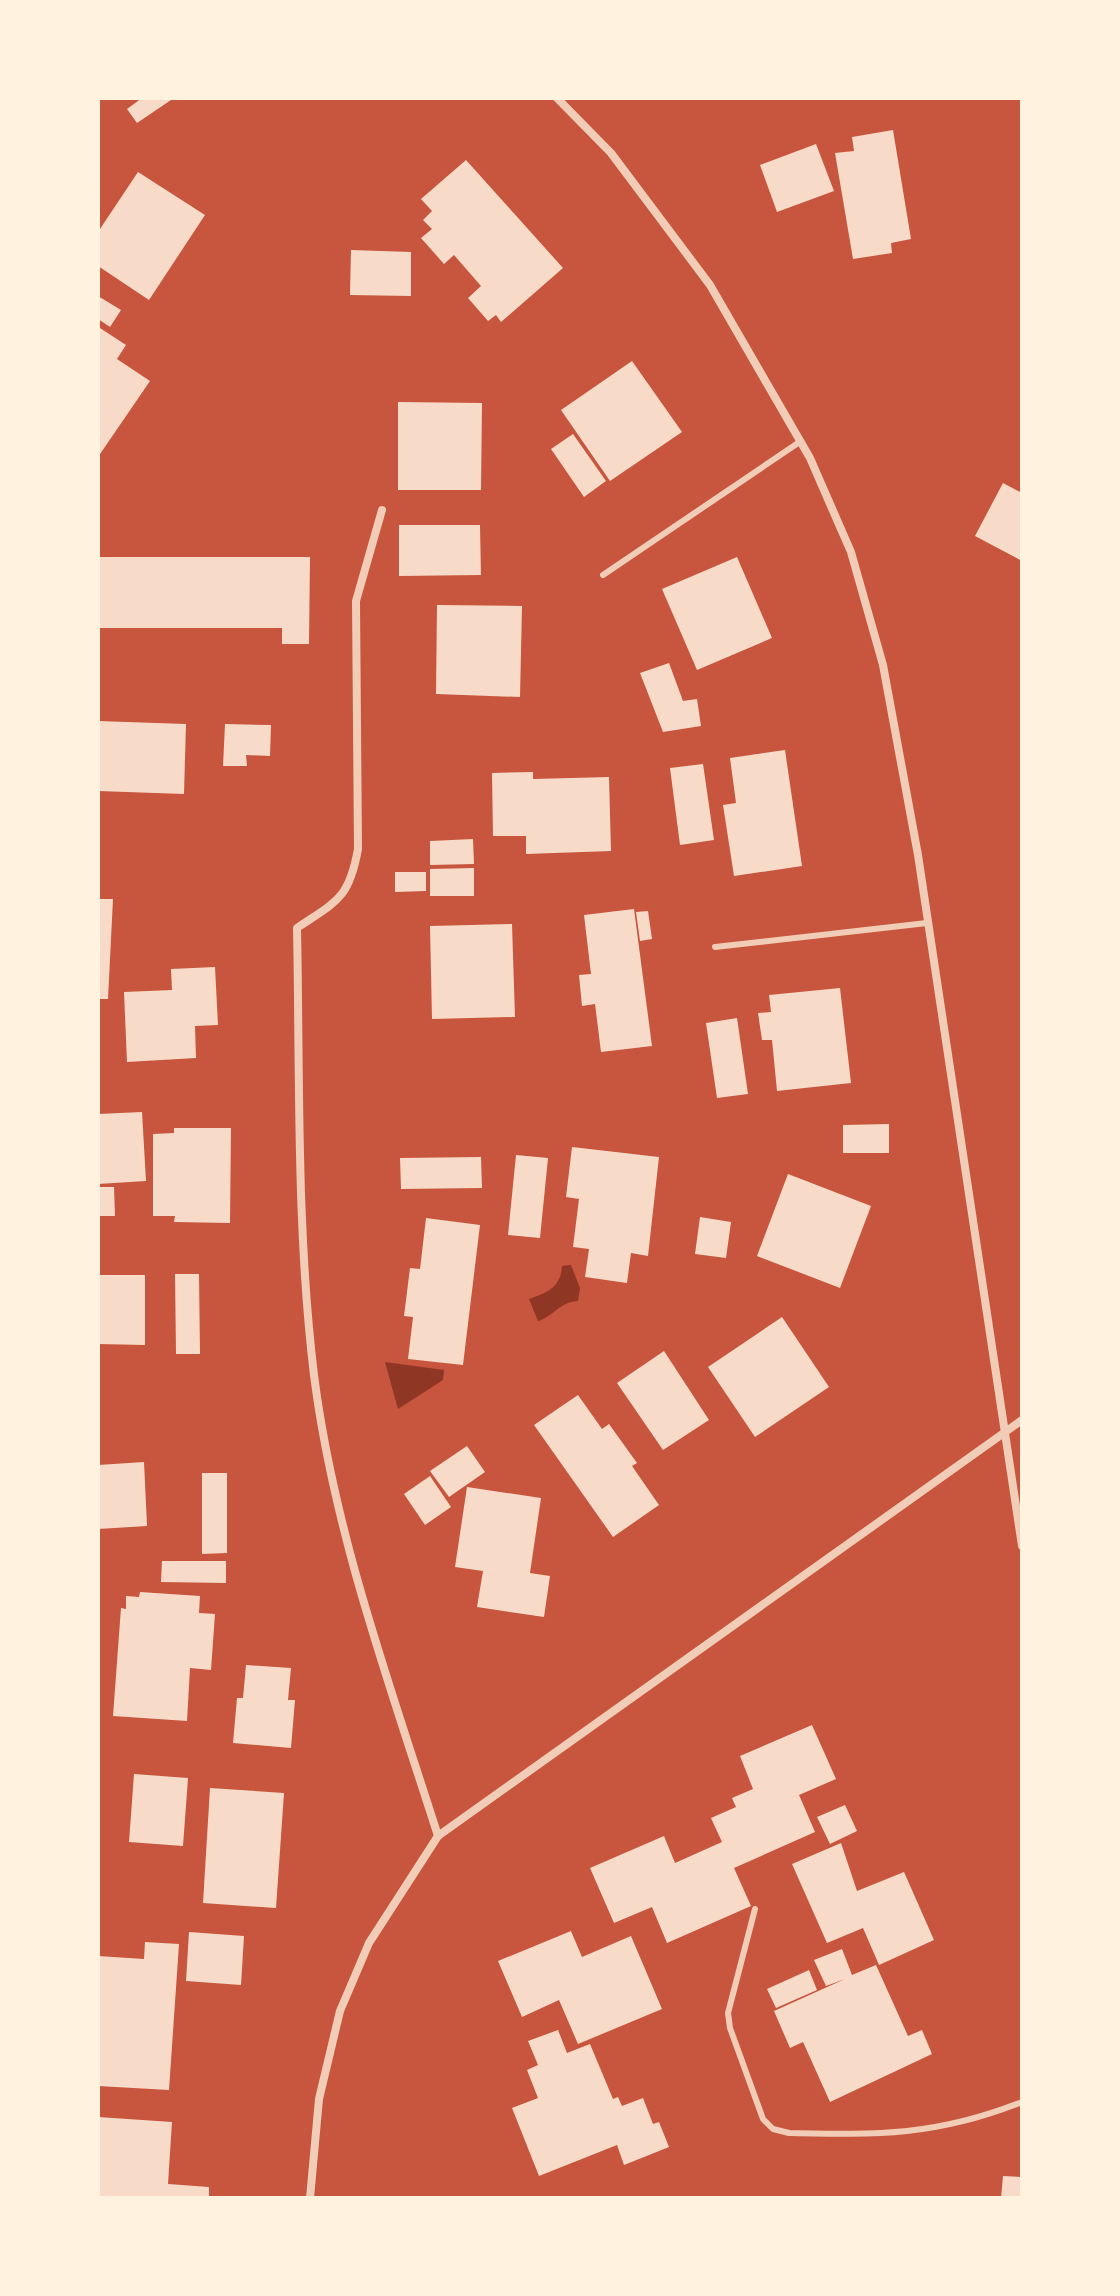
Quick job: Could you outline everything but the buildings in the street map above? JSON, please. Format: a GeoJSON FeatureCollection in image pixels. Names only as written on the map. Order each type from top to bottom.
{"type":"FeatureCollection","features":[{"type":"Feature","properties":{"kind":"street"},"geometry":{"type":"LineString","coordinates":[[557,98],[611,153],[710,285],[801,441],[851,552],[883,665],[1007,1430],[1022,1546]]}},
{"type":"Feature","properties":{"kind":"street"},"geometry":{"type":"LineString","coordinates":[[382,510],[356,601],[358,849],[352,881],[338,901],[297,928],[304,1245],[314,1376],[334,1484],[362,1595],[438,1836]]}},
{"type":"Feature","properties":{"kind":"street"},"geometry":{"type":"LineString","coordinates":[[310,2198],[319,2099],[340,2011],[369,1943],[438,1836],[1022,1420]]}},
{"type":"Feature","properties":{"kind":"lane"},"geometry":{"type":"LineString","coordinates":[[603,575],[801,441]]}},
{"type":"Feature","properties":{"kind":"lane"},"geometry":{"type":"LineString","coordinates":[[715,947],[927,923]]}},
{"type":"Feature","properties":{"kind":"lane"},"geometry":{"type":"LineString","coordinates":[[755,1909],[728,2013],[730,2028],[763,2119],[773,2129],[789,2133],[890,2135],[988,2116],[1022,2102]]}},
{"type":"Feature","properties":{"kind":"shaded area"},"geometry":{"type":"Polygon","coordinates":[[[571,1265],[580,1288],[578,1301],[566,1304],[538,1321],[529,1299],[552,1288],[559,1279],[562,1266],[571,1265]]]}},
{"type":"Feature","properties":{"kind":"shaded area"},"geometry":{"type":"Polygon","coordinates":[[[385,1362],[444,1370],[443,1380],[398,1409],[385,1362]]]}}]}
